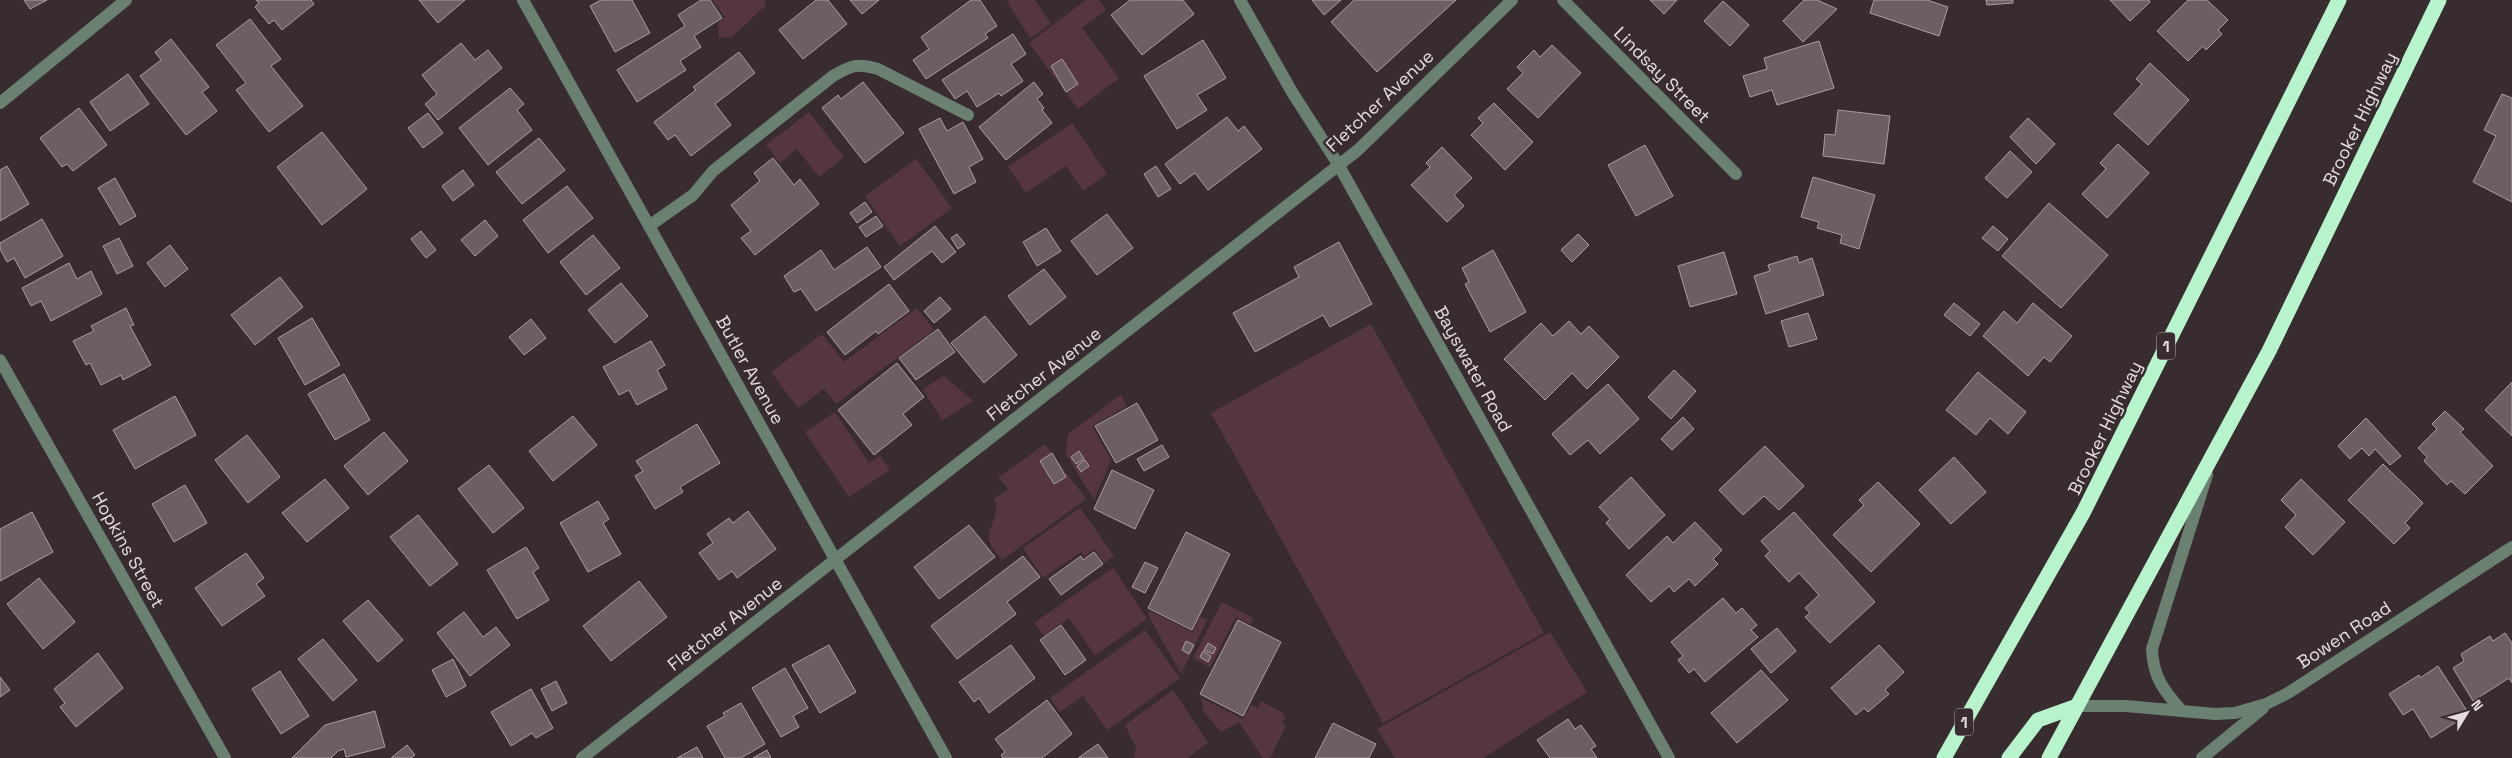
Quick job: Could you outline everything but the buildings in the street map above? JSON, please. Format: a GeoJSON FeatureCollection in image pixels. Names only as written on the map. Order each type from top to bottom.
{"type":"FeatureCollection","features":[{"type":"Feature","properties":{"kind":"highway","name":"Brooker Highway"},"geometry":{"type":"LineString","coordinates":[[1944,758],[2083,513],[2339,0]]}},
{"type":"Feature","properties":{"kind":"highway","name":"Brooker Highway"},"geometry":{"type":"LineString","coordinates":[[2048,758],[2269,350],[2439,0]]}},
{"type":"Feature","properties":{"kind":"highway"},"geometry":{"type":"LineString","coordinates":[[2009,758],[2038,720],[2077,706]]}},
{"type":"Feature","properties":{"kind":"street"},"geometry":{"type":"LineString","coordinates":[[0,103],[126,0]]}},
{"type":"Feature","properties":{"kind":"street","name":"Butler Avenue"},"geometry":{"type":"LineString","coordinates":[[523,0],[946,758]]}},
{"type":"Feature","properties":{"kind":"street","name":"Bayswater Road"},"geometry":{"type":"LineString","coordinates":[[1240,0],[1292,92],[1338,164],[1669,758]]}},
{"type":"Feature","properties":{"kind":"street","name":"Fletcher Avenue"},"geometry":{"type":"LineString","coordinates":[[582,758],[1358,150],[1512,0]]}},
{"type":"Feature","properties":{"kind":"street","name":"Lindsay Street"},"geometry":{"type":"LineString","coordinates":[[1563,0],[1736,174]]}},
{"type":"Feature","properties":{"kind":"street"},"geometry":{"type":"LineString","coordinates":[[650,226],[693,195],[713,171],[833,76],[851,65],[865,65],[878,69],[968,115]]}},
{"type":"Feature","properties":{"kind":"street","name":"Hopkins Street"},"geometry":{"type":"LineString","coordinates":[[0,360],[225,758]]}},
{"type":"Feature","properties":{"kind":"street"},"geometry":{"type":"LineString","coordinates":[[2181,710],[2160,683],[2152,667],[2152,649],[2214,453]]}},
{"type":"Feature","properties":{"kind":"street","name":"Bowen Road"},"geometry":{"type":"LineString","coordinates":[[2077,706],[2126,706],[2215,714],[2235,713],[2266,704],[2288,693],[2512,547]]}},
{"type":"Feature","properties":{"kind":"street"},"geometry":{"type":"LineString","coordinates":[[2202,758],[2266,704]]}},
{"type":"Feature","properties":{"kind":"shaded area"},"geometry":{"type":"Polygon","coordinates":[[[712,0],[765,0],[766,5],[732,37],[719,38],[718,23],[725,17],[712,0]]]}},
{"type":"Feature","properties":{"kind":"shaded area"},"geometry":{"type":"Polygon","coordinates":[[[1009,0],[1035,0],[1051,24],[1030,38],[1007,2],[1009,0]]]}},
{"type":"Feature","properties":{"kind":"shaded area"},"geometry":{"type":"Polygon","coordinates":[[[1086,0],[1099,0],[1106,10],[1082,28],[1119,78],[1078,109],[1029,43],[1086,0]]]}},
{"type":"Feature","properties":{"kind":"shaded area"},"geometry":{"type":"Polygon","coordinates":[[[809,112],[844,157],[819,177],[797,149],[780,163],[766,145],[809,112]]]}},
{"type":"Feature","properties":{"kind":"shaded area"},"geometry":{"type":"Polygon","coordinates":[[[1072,123],[1107,174],[1083,191],[1066,166],[1026,193],[1008,167],[1072,123]]]}},
{"type":"Feature","properties":{"kind":"shaded area"},"geometry":{"type":"Polygon","coordinates":[[[916,159],[952,208],[900,246],[865,196],[916,159]]]}},
{"type":"Feature","properties":{"kind":"shaded area"},"geometry":{"type":"Polygon","coordinates":[[[917,308],[934,330],[836,404],[824,389],[798,408],[771,372],[822,334],[844,362],[917,308]]]}},
{"type":"Feature","properties":{"kind":"shaded area"},"geometry":{"type":"Polygon","coordinates":[[[1371,324],[1544,633],[1383,723],[1211,413],[1371,324]]]}},
{"type":"Feature","properties":{"kind":"shaded area"},"geometry":{"type":"Polygon","coordinates":[[[944,376],[973,401],[942,420],[923,389],[944,376]]]}},
{"type":"Feature","properties":{"kind":"shaded area"},"geometry":{"type":"Polygon","coordinates":[[[1121,395],[1127,406],[1092,426],[1111,460],[1094,500],[1066,454],[1068,434],[1121,395]]]}},
{"type":"Feature","properties":{"kind":"shaded area"},"geometry":{"type":"Polygon","coordinates":[[[835,412],[869,463],[880,456],[890,470],[849,497],[805,432],[835,412]]]}},
{"type":"Feature","properties":{"kind":"shaded area"},"geometry":{"type":"Polygon","coordinates":[[[1045,444],[1086,499],[1002,560],[992,547],[989,538],[996,512],[994,499],[1008,489],[999,477],[1045,444]]]}},
{"type":"Feature","properties":{"kind":"shaded area"},"geometry":{"type":"Polygon","coordinates":[[[1080,508],[1114,556],[1104,563],[1094,549],[1084,557],[1081,552],[1043,578],[1023,548],[1080,508]]]}},
{"type":"Feature","properties":{"kind":"shaded area"},"geometry":{"type":"Polygon","coordinates":[[[1113,568],[1147,619],[1095,655],[1069,618],[1044,636],[1034,623],[1113,568]]]}},
{"type":"Feature","properties":{"kind":"shaded area"},"geometry":{"type":"Polygon","coordinates":[[[1222,602],[1253,618],[1250,624],[1236,617],[1210,667],[1193,658],[1222,602]]]}},
{"type":"Feature","properties":{"kind":"shaded area"},"geometry":{"type":"Polygon","coordinates":[[[1150,611],[1193,632],[1200,617],[1207,620],[1181,674],[1148,615],[1150,611]]]}},
{"type":"Feature","properties":{"kind":"shaded area"},"geometry":{"type":"Polygon","coordinates":[[[1145,630],[1180,678],[1107,730],[1083,696],[1060,712],[1050,698],[1145,630]]]}},
{"type":"Feature","properties":{"kind":"shaded area"},"geometry":{"type":"Polygon","coordinates":[[[1550,632],[1587,692],[1483,758],[1395,758],[1377,729],[1550,632]]]}},
{"type":"Feature","properties":{"kind":"shaded area"},"geometry":{"type":"Polygon","coordinates":[[[1173,690],[1208,743],[1187,758],[1134,758],[1136,748],[1125,725],[1173,690]]]}},
{"type":"Feature","properties":{"kind":"shaded area"},"geometry":{"type":"Polygon","coordinates":[[[1201,698],[1243,719],[1251,705],[1258,708],[1261,701],[1283,713],[1285,718],[1282,723],[1286,726],[1270,758],[1263,758],[1239,722],[1221,732],[1204,712],[1201,698]]]}}]}
